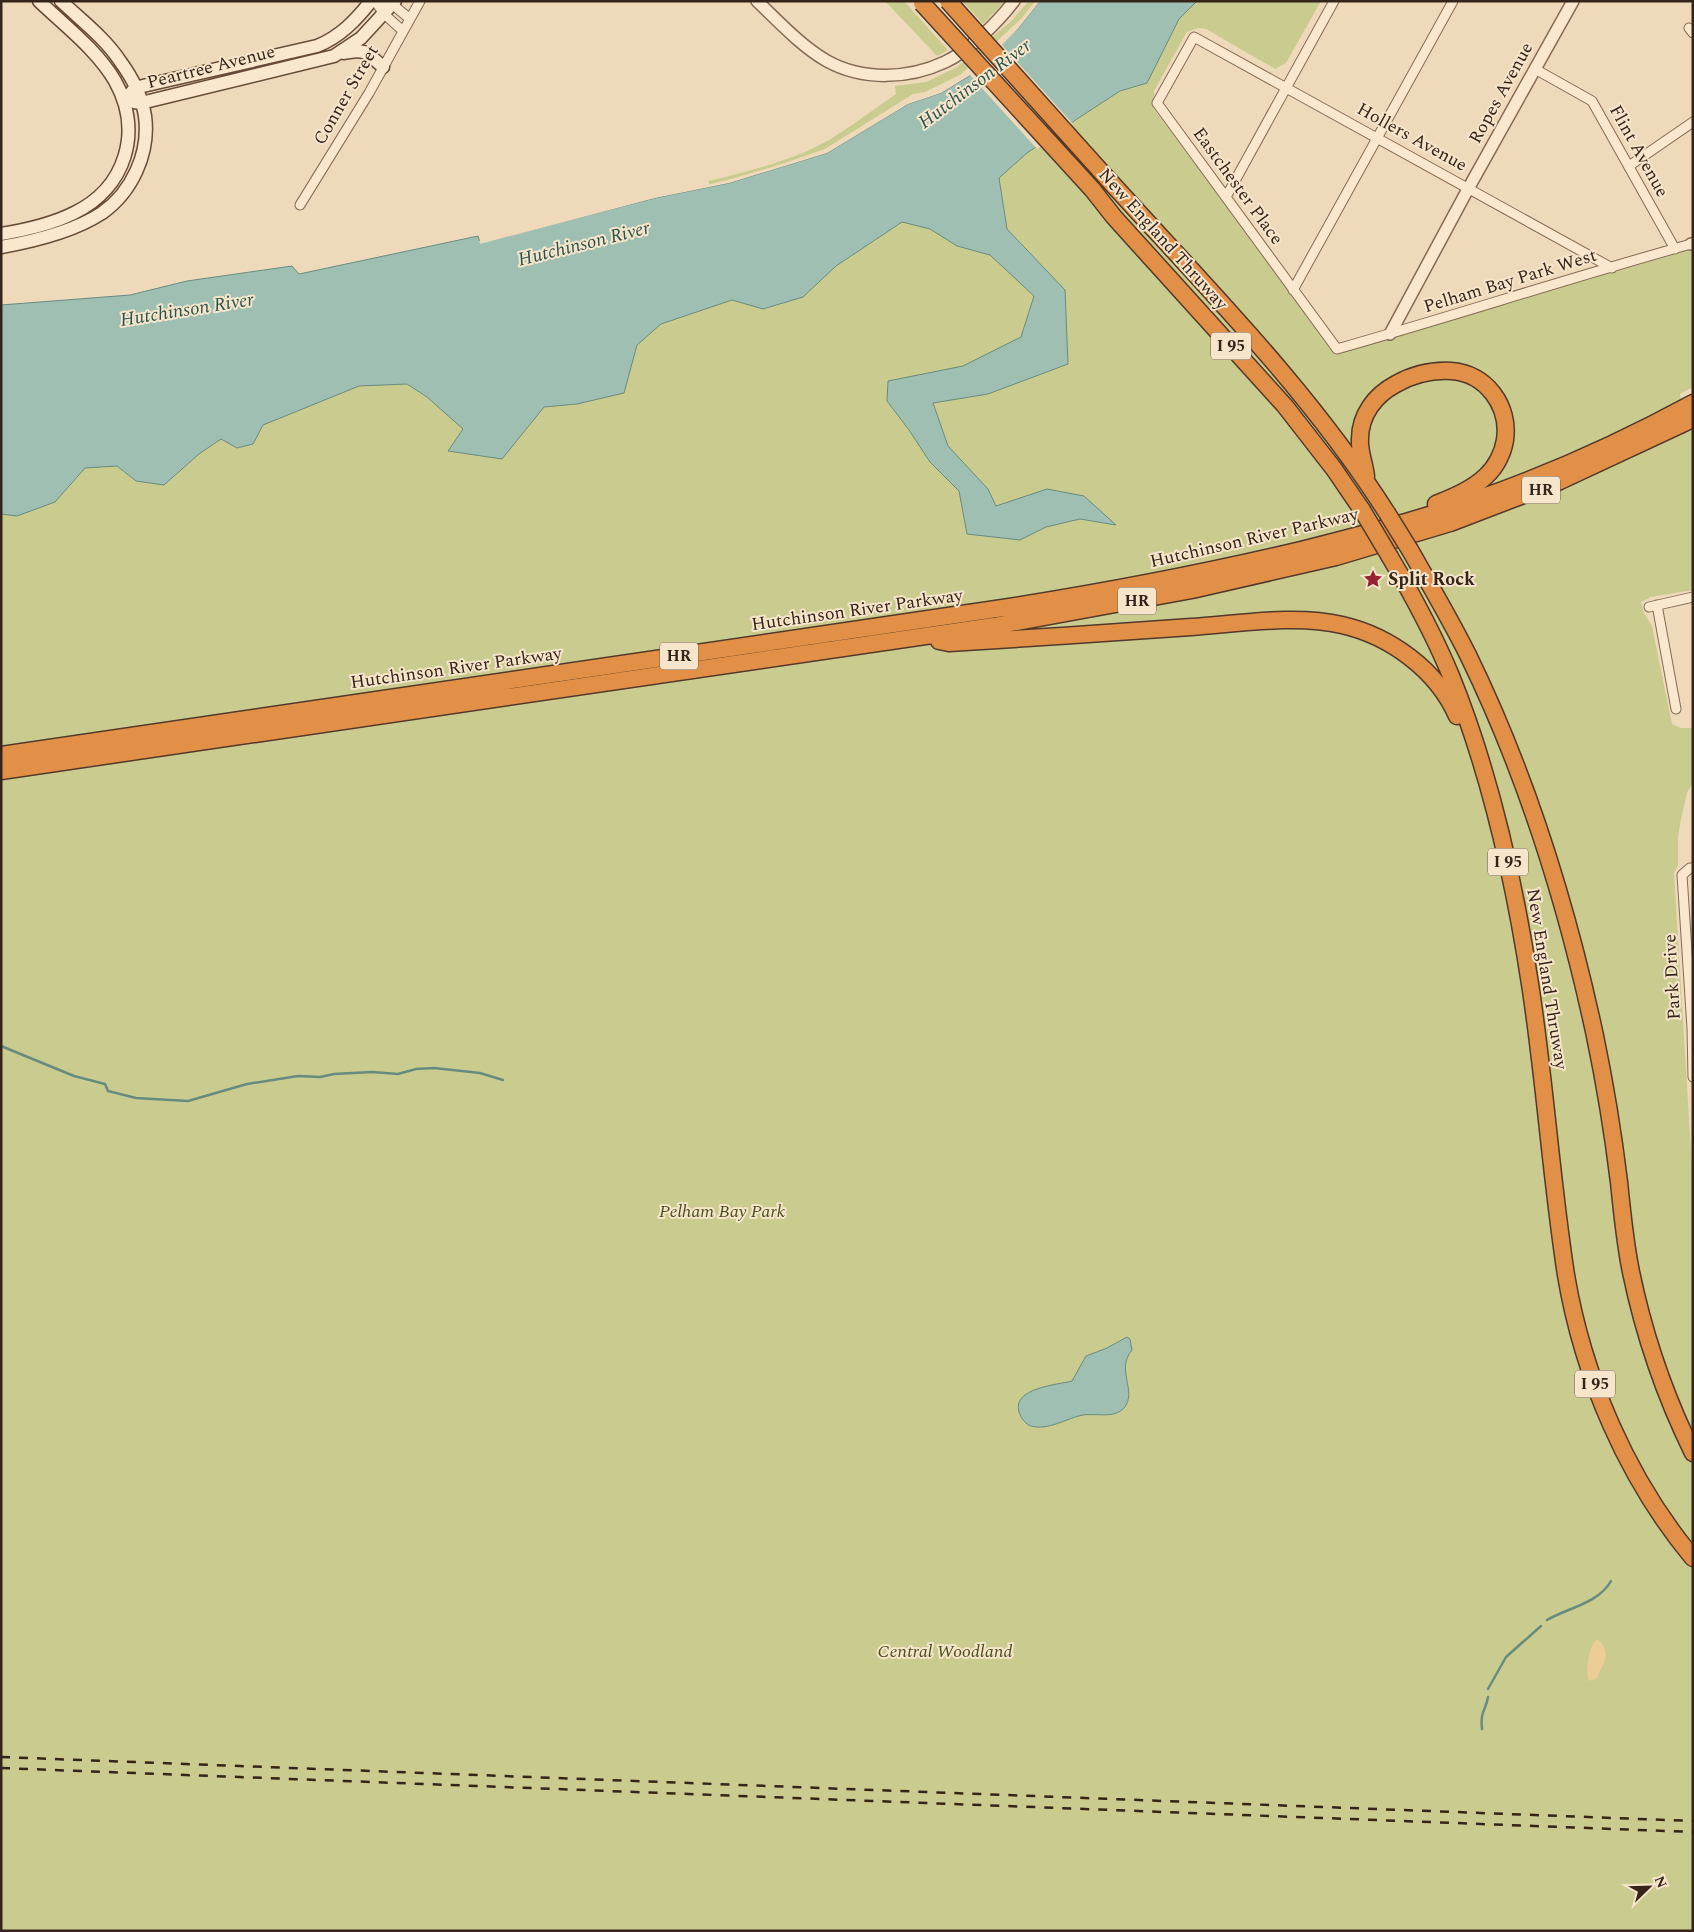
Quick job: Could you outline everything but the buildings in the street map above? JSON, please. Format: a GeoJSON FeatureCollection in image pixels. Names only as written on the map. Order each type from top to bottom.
{"type":"FeatureCollection","features":[{"type":"Feature","properties":{"kind":"highway","name":"New England Thruway"},"geometry":{"type":"LineString","coordinates":[[948,1],[1275,364],[1367,481],[1410,550],[1446,614],[1482,685],[1525,789],[1550,862],[1573,941],[1595,1036],[1612,1129],[1631,1270],[1642,1318],[1656,1364],[1682,1431],[1693,1453]]}},
{"type":"Feature","properties":{"kind":"highway","name":"New England Thruway"},"geometry":{"type":"LineString","coordinates":[[921,2],[1092,189],[1114,217],[1285,406],[1334,469],[1362,510],[1424,619],[1450,675],[1479,752],[1507,858],[1525,953],[1537,1031],[1566,1275],[1577,1324],[1596,1386],[1621,1445],[1661,1517],[1693,1558]]}},
{"type":"Feature","properties":{"kind":"highway"},"geometry":{"type":"LineString","coordinates":[[1367,481],[1360,447],[1361,430],[1369,408],[1390,387],[1421,374],[1453,371],[1476,379],[1496,395],[1504,416],[1506,435],[1503,450],[1491,471],[1482,480],[1464,491],[1379,530]]}},
{"type":"Feature","properties":{"kind":"highway","name":"Hutchinson River Parkway"},"geometry":{"type":"LineString","coordinates":[[1,755],[1046,601],[1216,569],[1379,530],[1476,500],[1555,469],[1634,433],[1693,403]]}},
{"type":"Feature","properties":{"kind":"highway","name":"Hutchinson River Parkway"},"geometry":{"type":"LineString","coordinates":[[1,771],[994,626],[1140,600],[1271,572],[1376,546],[1468,517],[1539,490],[1693,419]]}},
{"type":"Feature","properties":{"kind":"highway"},"geometry":{"type":"LineString","coordinates":[[910,638],[949,642],[1298,620],[1332,623],[1356,629],[1378,638],[1399,650],[1420,667],[1448,699],[1479,752]]}},
{"type":"Feature","properties":{"kind":"main road"},"geometry":{"type":"LineString","coordinates":[[1,234],[29,229],[74,213],[89,205],[106,189],[118,172],[128,142],[129,120],[124,101],[105,66],[39,1]]}},
{"type":"Feature","properties":{"kind":"main road","name":"Peartree Avenue"},"geometry":{"type":"LineString","coordinates":[[124,101],[135,88],[317,46],[341,33],[371,1]]}},
{"type":"Feature","properties":{"kind":"main road"},"geometry":{"type":"LineString","coordinates":[[1,247],[32,241],[71,228],[101,214],[122,195],[138,166],[143,150],[146,125],[141,103],[120,59],[61,2],[52,14]]}},
{"type":"Feature","properties":{"kind":"main road","name":"Peartree Avenue"},"geometry":{"type":"LineString","coordinates":[[124,101],[141,103],[334,56],[361,38],[388,5]]}},
{"type":"Feature","properties":{"kind":"main road"},"geometry":{"type":"LineString","coordinates":[[334,56],[363,50],[383,67]]}},
{"type":"Feature","properties":{"kind":"street"},"geometry":{"type":"LineString","coordinates":[[375,1],[388,5],[410,19]]}},
{"type":"Feature","properties":{"kind":"street","name":"Conner Street"},"geometry":{"type":"LineString","coordinates":[[300,205],[383,67],[420,1]]}},
{"type":"Feature","properties":{"kind":"street"},"geometry":{"type":"LineString","coordinates":[[758,1],[812,52],[828,62],[848,70],[871,75],[899,75],[920,72],[947,61],[990,29],[1014,1]]}},
{"type":"Feature","properties":{"kind":"street"},"geometry":{"type":"LineString","coordinates":[[1226,197],[1334,1]]}},
{"type":"Feature","properties":{"kind":"street"},"geometry":{"type":"LineString","coordinates":[[1293,290],[1453,1]]}},
{"type":"Feature","properties":{"kind":"street","name":"Ropes Avenue"},"geometry":{"type":"LineString","coordinates":[[1390,334],[1573,1]]}},
{"type":"Feature","properties":{"kind":"street"},"geometry":{"type":"LineString","coordinates":[[388,5],[403,31]]}},
{"type":"Feature","properties":{"kind":"street","name":"Hollers Avenue"},"geometry":{"type":"LineString","coordinates":[[1194,37],[1612,268]]}},
{"type":"Feature","properties":{"kind":"street","name":"Eastchester Place"},"geometry":{"type":"LineString","coordinates":[[1194,37],[1157,104],[1337,350]]}},
{"type":"Feature","properties":{"kind":"street","name":"Flint Avenue"},"geometry":{"type":"LineString","coordinates":[[1534,69],[1592,101],[1675,249]]}},
{"type":"Feature","properties":{"kind":"street"},"geometry":{"type":"LineString","coordinates":[[1629,166],[1693,122]]}},
{"type":"Feature","properties":{"kind":"street","name":"Pelham Bay Park West"},"geometry":{"type":"LineString","coordinates":[[1337,350],[1692,244]]}},
{"type":"Feature","properties":{"kind":"street"},"geometry":{"type":"LineString","coordinates":[[1676,709],[1653,606],[1693,597]]}},
{"type":"Feature","properties":{"kind":"street","name":"Park Drive"},"geometry":{"type":"LineString","coordinates":[[1693,868],[1690,868],[1682,875],[1692,1028],[1693,1077]]}},
{"type":"Feature","properties":{"kind":"green space"},"geometry":{"type":"Polygon","coordinates":[[[885,1],[904,1],[948,50],[937,56],[885,1]]]}},
{"type":"Feature","properties":{"kind":"green space"},"geometry":{"type":"Polygon","coordinates":[[[962,1],[1005,1],[983,24],[962,1]]]}},
{"type":"Feature","properties":{"kind":"green space"},"geometry":{"type":"Polygon","coordinates":[[[1029,1],[1035,1],[1022,18],[960,75],[925,92],[913,94],[825,149],[761,171],[710,185],[708,181],[770,165],[815,147],[838,135],[896,94],[895,86],[926,82],[957,67],[1010,22],[1029,1]]]}},
{"type":"Feature","properties":{"kind":"green space","name":"Pelham Bay Park"},"geometry":{"type":"Polygon","coordinates":[[[1197,1],[1321,1],[1286,63],[1275,69],[1206,29],[1198,28],[1187,32],[1154,91],[1154,109],[1337,353],[1693,249],[1693,387],[1680,394],[1687,433],[1693,430],[1693,590],[1651,597],[1641,602],[1644,613],[1652,626],[1672,724],[1681,728],[1693,728],[1693,782],[1687,793],[1681,819],[1678,837],[1678,865],[1674,873],[1693,1183],[1693,1931],[1,1931],[1,443],[998,178],[1027,153],[1120,91],[1147,82],[1179,19],[1197,1]]]}},
{"type":"Feature","properties":{"kind":"sand"},"geometry":{"type":"Polygon","coordinates":[[[1597,1639],[1602,1644],[1606,1653],[1604,1663],[1597,1678],[1589,1681],[1587,1671],[1588,1659],[1594,1642],[1597,1639]]]}},
{"type":"Feature","properties":{"kind":"water","name":"Hutchinson River"},"geometry":{"type":"Polygon","coordinates":[[[1040,1],[1197,1],[1179,19],[1147,83],[1120,91],[1027,153],[999,178],[1007,229],[1065,290],[1068,364],[988,394],[933,403],[948,446],[988,489],[996,506],[1047,489],[1084,496],[1116,525],[1080,519],[1046,527],[1020,540],[967,534],[959,491],[930,462],[887,401],[888,381],[963,366],[1021,337],[1034,296],[990,255],[957,246],[930,229],[902,222],[836,266],[803,297],[763,309],[732,300],[661,324],[637,345],[624,393],[577,404],[544,407],[502,459],[448,451],[463,429],[427,397],[407,384],[359,386],[263,425],[253,444],[237,448],[221,439],[199,454],[164,485],[136,481],[117,466],[85,468],[55,502],[17,516],[1,514],[1,305],[130,295],[187,281],[292,266],[299,274],[478,236],[480,243],[655,198],[729,183],[827,153],[908,104],[941,93],[969,76],[1016,31],[1040,1]]]}},
{"type":"Feature","properties":{"kind":"water"},"geometry":{"type":"Polygon","coordinates":[[[1127,1337],[1130,1339],[1132,1350],[1127,1358],[1126,1365],[1129,1395],[1124,1408],[1110,1415],[1083,1415],[1044,1427],[1027,1424],[1019,1412],[1019,1404],[1022,1398],[1037,1389],[1072,1381],[1086,1356],[1107,1348],[1127,1337]]]}},
{"type":"Feature","properties":{"kind":"pier"},"geometry":{"type":"Polygon","coordinates":[[[1037,1],[1040,1],[1002,45],[1073,124],[1037,149],[970,75],[941,93],[908,104],[827,153],[729,183],[655,198],[480,244],[479,241],[728,180],[826,151],[906,102],[940,90],[968,74],[1014,29],[1037,1]]]}},
{"type":"Feature","properties":{"kind":"waterway"},"geometry":{"type":"LineString","coordinates":[[1,1046],[74,1076],[105,1084],[108,1091],[136,1098],[188,1101],[247,1084],[298,1076],[320,1077],[334,1074],[372,1072],[398,1074],[416,1069],[434,1068],[480,1073],[503,1080]]}},
{"type":"Feature","properties":{"kind":"waterway"},"geometry":{"type":"LineString","coordinates":[[1547,1620],[1582,1605],[1598,1595],[1611,1581]]}},
{"type":"Feature","properties":{"kind":"waterway"},"geometry":{"type":"LineString","coordinates":[[1488,1689],[1506,1657],[1541,1626]]}},
{"type":"Feature","properties":{"kind":"waterway"},"geometry":{"type":"LineString","coordinates":[[1482,1729],[1482,1714],[1488,1697]]}},
{"type":"Feature","properties":{"kind":"railway"},"geometry":{"type":"LineString","coordinates":[[1,1757],[1693,1821]]}},
{"type":"Feature","properties":{"kind":"railway"},"geometry":{"type":"LineString","coordinates":[[1,1768],[1693,1832]]}},
{"type":"Feature","properties":{"kind":"place","name":"Split Rock"},"geometry":{"type":"Point","coordinates":[1373,579]}},
{"type":"Feature","properties":{"kind":"park label","name":"Central Woodland"},"geometry":{"type":"Point","coordinates":[945,1651]}}]}
